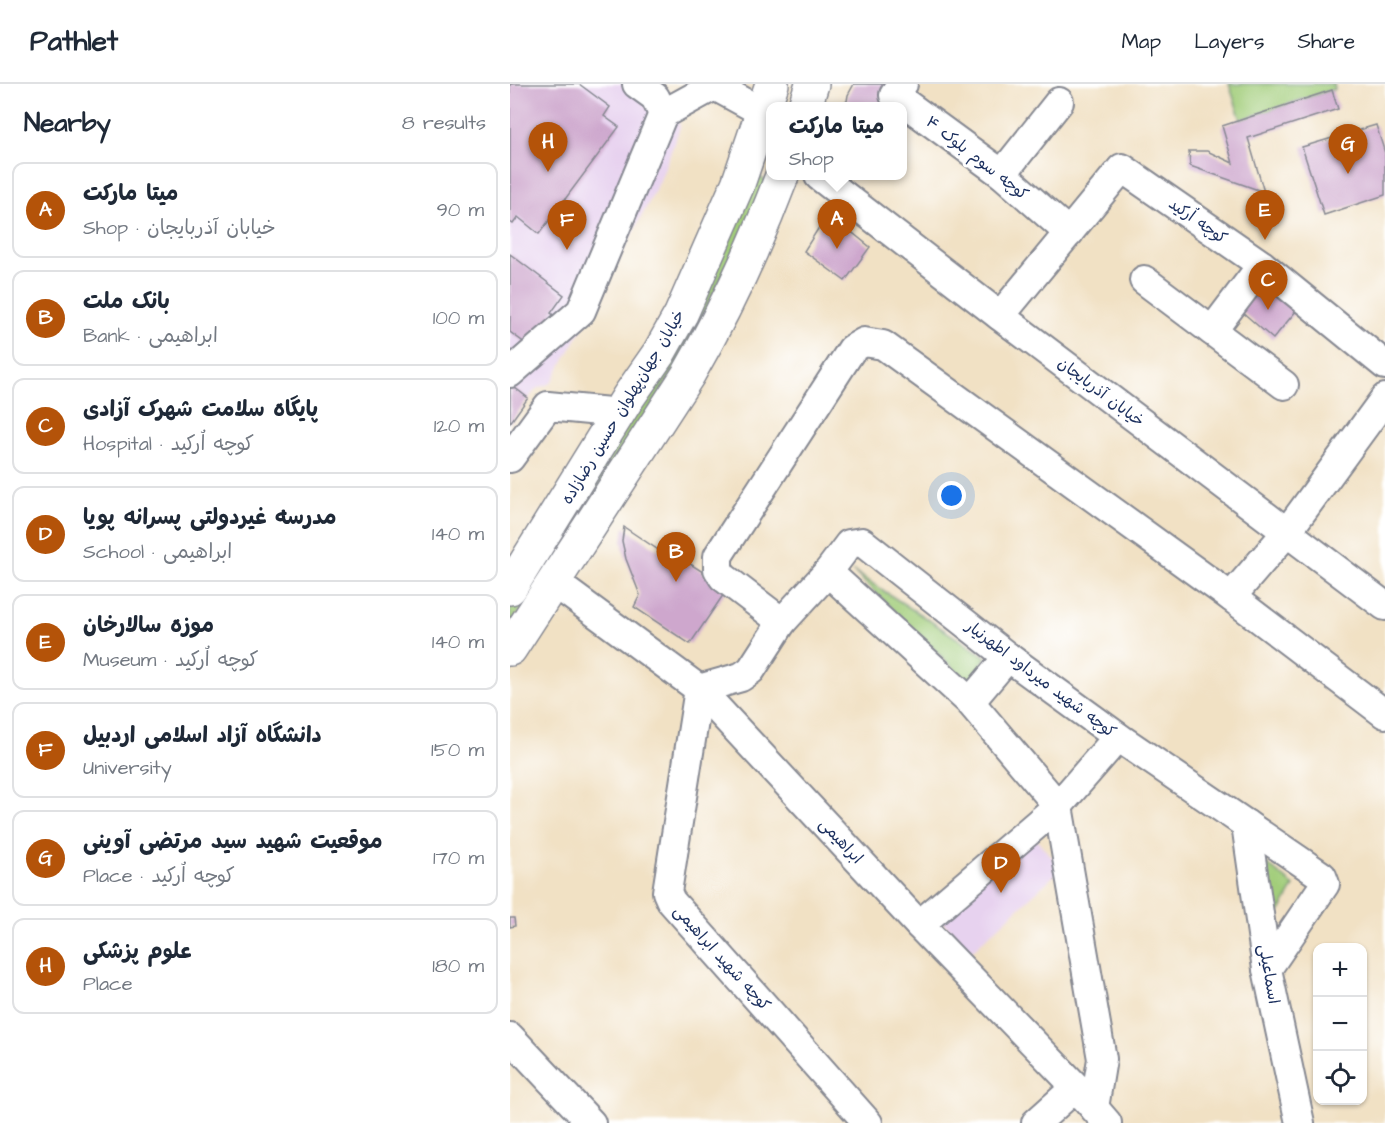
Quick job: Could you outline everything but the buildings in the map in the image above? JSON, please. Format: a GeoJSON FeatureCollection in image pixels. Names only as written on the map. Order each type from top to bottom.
{"type":"FeatureCollection","features":[{"type":"Feature","properties":{"kind":"main road"},"geometry":{"type":"LineString","coordinates":[[806,102],[812,84]]}},
{"type":"Feature","properties":{"kind":"main road","name":"خیابان جهان‌پهلوان حسین رضا‌زاده"},"geometry":{"type":"LineString","coordinates":[[512,578],[620,413],[681,314],[738,184],[766,104]]}},
{"type":"Feature","properties":{"kind":"main road","name":"خیابان جهان‌پهلوان حسین رضا‌زاده"},"geometry":{"type":"LineString","coordinates":[[510,649],[555,583],[715,329],[757,240],[780,180]]}},
{"type":"Feature","properties":{"kind":"street"},"geometry":{"type":"LineString","coordinates":[[637,84],[655,98],[663,114]]}},
{"type":"Feature","properties":{"kind":"street","name":"کوچه سوم بلوک ۴"},"geometry":{"type":"LineString","coordinates":[[903,84],[894,94],[905,102]]}},
{"type":"Feature","properties":{"kind":"street"},"geometry":{"type":"LineString","coordinates":[[510,373],[580,311],[663,114],[712,85],[768,98]]}},
{"type":"Feature","properties":{"kind":"street"},"geometry":{"type":"LineString","coordinates":[[1002,174],[1059,102]]}},
{"type":"Feature","properties":{"kind":"street","name":"کوچه سوم بلوک ۴"},"geometry":{"type":"LineString","coordinates":[[907,104],[1002,174],[1069,233]]}},
{"type":"Feature","properties":{"kind":"street","name":"کوچه اُرکید"},"geometry":{"type":"LineString","coordinates":[[1069,233],[1122,168],[1262,265],[1385,365]]}},
{"type":"Feature","properties":{"kind":"street","name":"خیابان آذربایجان"},"geometry":{"type":"LineString","coordinates":[[824,180],[1000,316],[1385,606]]}},
{"type":"Feature","properties":{"kind":"street"},"geometry":{"type":"LineString","coordinates":[[1000,316],[1069,233]]}},
{"type":"Feature","properties":{"kind":"street"},"geometry":{"type":"LineString","coordinates":[[1212,331],[1262,265]]}},
{"type":"Feature","properties":{"kind":"street"},"geometry":{"type":"LineString","coordinates":[[1144,280],[1284,385]]}},
{"type":"Feature","properties":{"kind":"street"},"geometry":{"type":"LineString","coordinates":[[782,622],[723,577],[718,569],[718,556],[852,349],[864,342],[883,345],[1231,597],[1385,714]]}},
{"type":"Feature","properties":{"kind":"street"},"geometry":{"type":"LineString","coordinates":[[1231,597],[1287,532],[1385,398]]}},
{"type":"Feature","properties":{"kind":"street"},"geometry":{"type":"LineString","coordinates":[[510,458],[521,421],[548,406],[620,413]]}},
{"type":"Feature","properties":{"kind":"street","name":"کوچه شهید میرداود اطهرنیار"},"geometry":{"type":"LineString","coordinates":[[699,689],[746,674],[782,622],[828,572],[849,544],[862,542],[1008,657],[1118,737],[1325,880],[1325,884],[1267,969]]}},
{"type":"Feature","properties":{"kind":"street"},"geometry":{"type":"LineString","coordinates":[[828,572],[970,702],[1058,806],[1102,1059],[1101,1116]]}},
{"type":"Feature","properties":{"kind":"street","name":"ابراهیمی"},"geometry":{"type":"LineString","coordinates":[[555,583],[699,689],[919,925],[1076,1086],[1101,1116]]}},
{"type":"Feature","properties":{"kind":"street"},"geometry":{"type":"LineString","coordinates":[[970,702],[1008,657]]}},
{"type":"Feature","properties":{"kind":"street","name":"کوچه شهید ابراهیمی"},"geometry":{"type":"LineString","coordinates":[[699,689],[666,892],[670,901],[867,1123]]}},
{"type":"Feature","properties":{"kind":"street"},"geometry":{"type":"LineString","coordinates":[[919,925],[1058,806],[1118,737]]}},
{"type":"Feature","properties":{"kind":"street","name":"اسماعیلی"},"geometry":{"type":"LineString","coordinates":[[1246,824],[1267,969],[1300,1123]]}},
{"type":"Feature","properties":{"kind":"street"},"geometry":{"type":"LineString","coordinates":[[510,1037],[591,1123]]}},
{"type":"Feature","properties":{"kind":"street"},"geometry":{"type":"LineString","coordinates":[[1036,1123],[1076,1086]]}},
{"type":"Feature","properties":{"kind":"shaded area"},"geometry":{"type":"Polygon","coordinates":[[[510,84],[658,84],[671,94],[680,127],[659,183],[589,317],[551,383],[536,389],[510,423],[510,84]]]}},
{"type":"Feature","properties":{"kind":"shaded area"},"geometry":{"type":"Polygon","coordinates":[[[1030,833],[1062,868],[971,952],[939,918],[1030,833]]]}},
{"type":"Feature","properties":{"kind":"green space"},"geometry":{"type":"Polygon","coordinates":[[[1229,84],[1334,84],[1335,89],[1241,120],[1229,84]]]}},
{"type":"Feature","properties":{"kind":"green space"},"geometry":{"type":"Polygon","coordinates":[[[759,177],[767,181],[684,355],[510,626],[510,609],[759,177]]]}},
{"type":"Feature","properties":{"kind":"green space"},"geometry":{"type":"Polygon","coordinates":[[[853,571],[986,657],[969,683],[853,571]]]}},
{"type":"Feature","properties":{"kind":"green space"},"geometry":{"type":"Polygon","coordinates":[[[1261,859],[1294,886],[1270,929],[1261,859]]]}},
{"type":"Feature","properties":{"kind":"place","name":"علوم پزشکی"},"geometry":{"type":"Point","coordinates":[548,172]}},
{"type":"Feature","properties":{"kind":"place","name":"موقعیت شهید سید مرتضی آوینی"},"geometry":{"type":"Point","coordinates":[1348,174]}},
{"type":"Feature","properties":{"kind":"place","name":"موزه سالارخان"},"geometry":{"type":"Point","coordinates":[1265,240]}},
{"type":"Feature","properties":{"kind":"place","name":"میتا مارکت"},"geometry":{"type":"Point","coordinates":[837,249]}},
{"type":"Feature","properties":{"kind":"place","name":"دانشگاه آزاد اسلامی اردبیل"},"geometry":{"type":"Point","coordinates":[567,250]}},
{"type":"Feature","properties":{"kind":"place","name":"پایگاه سلامت شهرک آزادی"},"geometry":{"type":"Point","coordinates":[1268,310]}},
{"type":"Feature","properties":{"kind":"place","name":"بانک ملت"},"geometry":{"type":"Point","coordinates":[676,582]}},
{"type":"Feature","properties":{"kind":"place","name":"مدرسه غیردولتی پسرانه پویا"},"geometry":{"type":"Point","coordinates":[1001,893]}}]}
